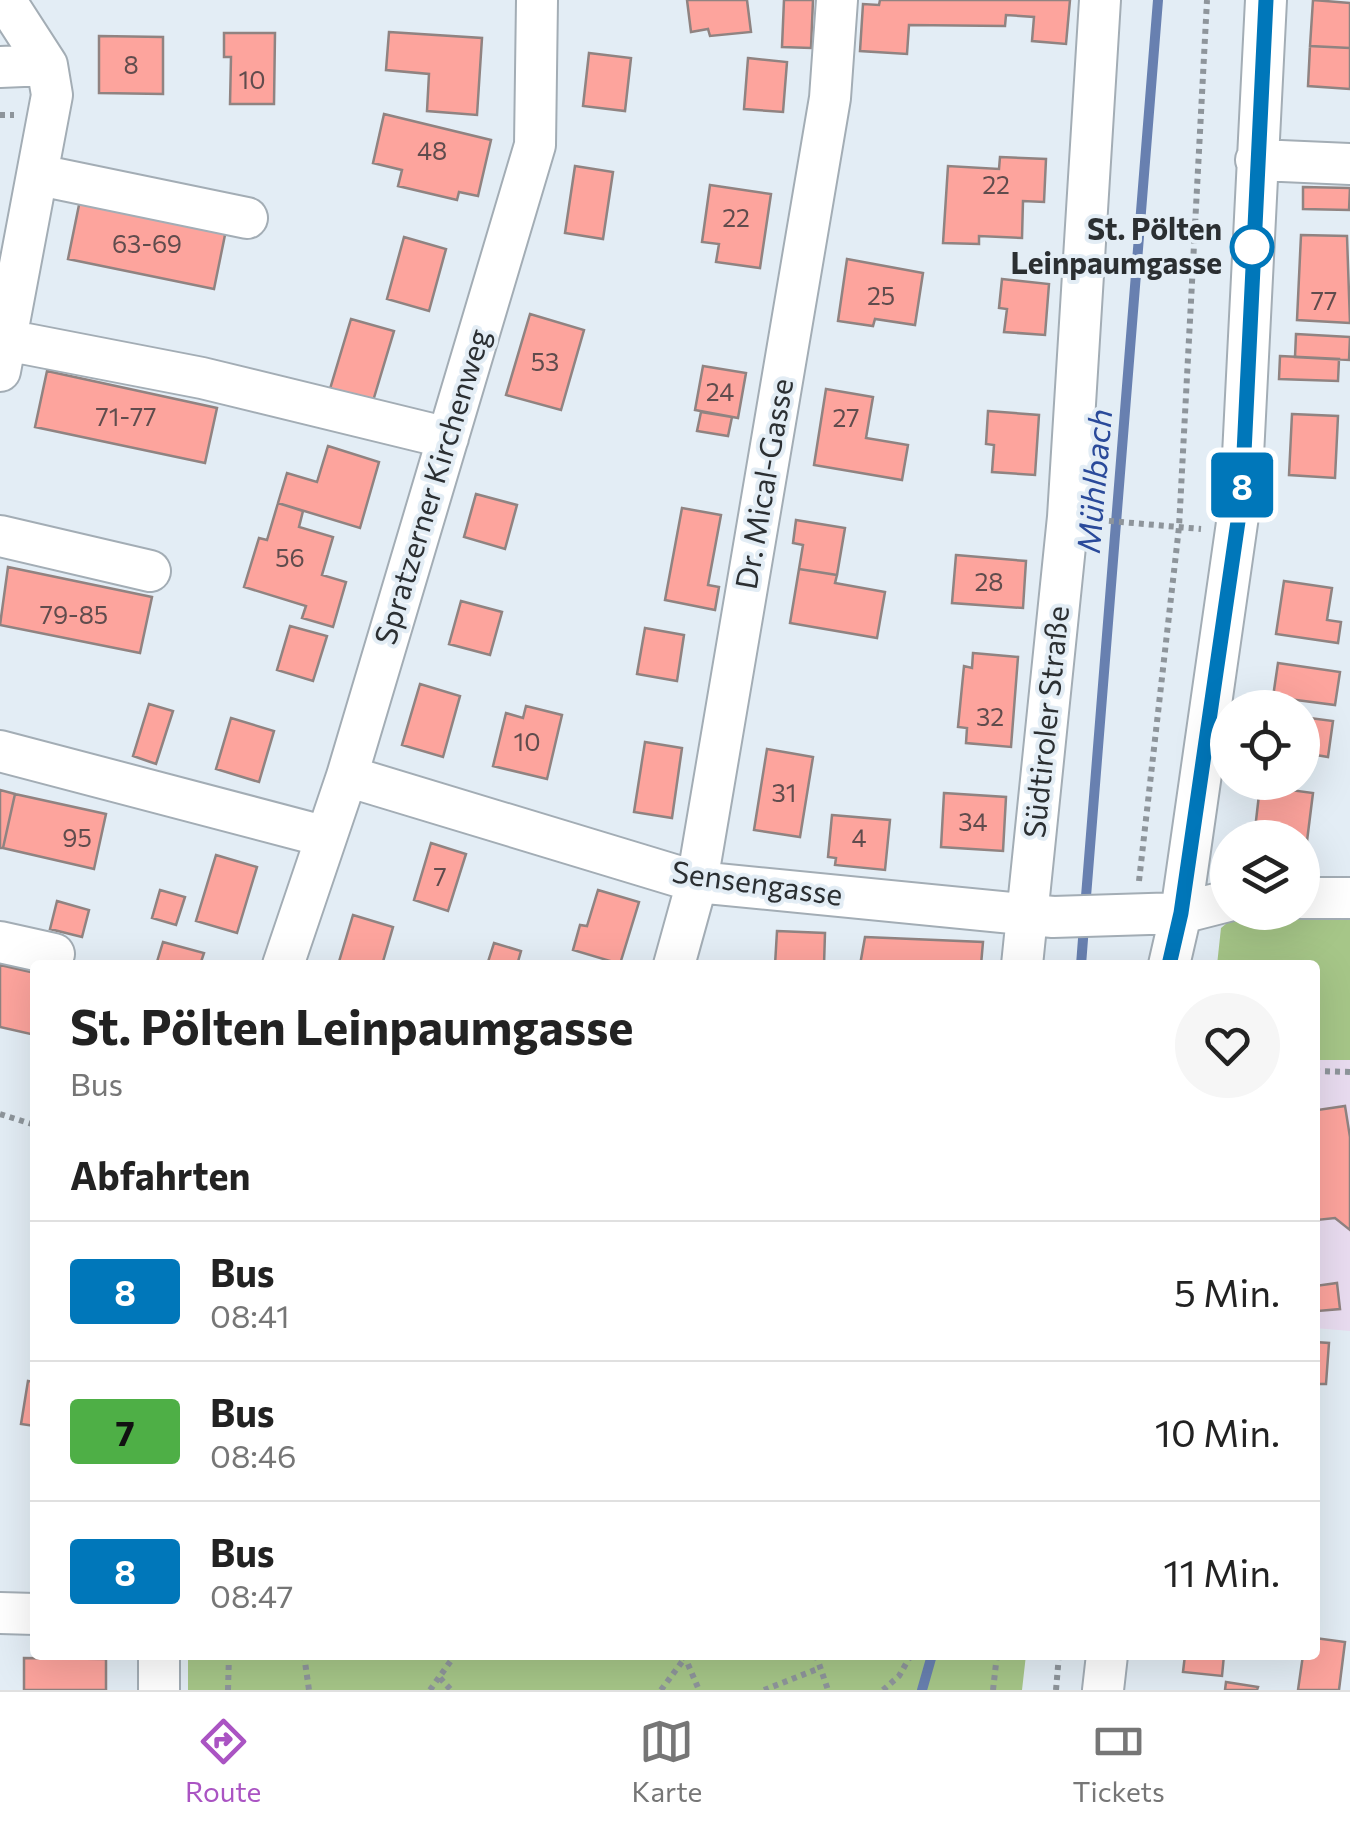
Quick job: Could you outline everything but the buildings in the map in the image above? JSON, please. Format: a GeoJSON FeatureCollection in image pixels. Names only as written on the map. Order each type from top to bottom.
{"type":"FeatureCollection","features":[{"type":"Feature","properties":{"kind":"street"},"geometry":{"type":"LineString","coordinates":[[4,0],[47,66],[52,95],[3,356],[202,378],[448,438]]}},
{"type":"Feature","properties":{"kind":"street","name":"Spratzerner Kirchenweg"},"geometry":{"type":"LineString","coordinates":[[284,960],[323,836],[347,776],[537,135],[537,0]]}},
{"type":"Feature","properties":{"kind":"street","name":"Dr. Mical-Gasse"},"geometry":{"type":"LineString","coordinates":[[675,960],[698,882],[830,98],[837,0]]}},
{"type":"Feature","properties":{"kind":"street","name":"Südtiroler Straße"},"geometry":{"type":"LineString","coordinates":[[1024,960],[1040,916],[1100,0]]}},
{"type":"Feature","properties":{"kind":"street"},"geometry":{"type":"LineString","coordinates":[[1170,960],[1181,913],[1242,494],[1266,0]]}},
{"type":"Feature","properties":{"kind":"street"},"geometry":{"type":"LineString","coordinates":[[0,67],[47,66]]}},
{"type":"Feature","properties":{"kind":"street"},"geometry":{"type":"LineString","coordinates":[[1256,160],[1350,164]]}},
{"type":"Feature","properties":{"kind":"street"},"geometry":{"type":"LineString","coordinates":[[38,174],[247,218]]}},
{"type":"Feature","properties":{"kind":"street"},"geometry":{"type":"LineString","coordinates":[[0,536],[150,571]]}},
{"type":"Feature","properties":{"kind":"street"},"geometry":{"type":"LineString","coordinates":[[0,751],[323,836]]}},
{"type":"Feature","properties":{"kind":"street","name":"Sensengasse"},"geometry":{"type":"LineString","coordinates":[[347,776],[698,882],[1040,916],[1128,918],[1210,906]]}},
{"type":"Feature","properties":{"kind":"street"},"geometry":{"type":"LineString","coordinates":[[1320,898],[1350,898]]}},
{"type":"Feature","properties":{"kind":"street"},"geometry":{"type":"LineString","coordinates":[[0,942],[54,954]]}},
{"type":"Feature","properties":{"kind":"street"},"geometry":{"type":"LineString","coordinates":[[0,1614],[30,1614]]}},
{"type":"Feature","properties":{"kind":"street"},"geometry":{"type":"LineString","coordinates":[[159,1660],[159,1690]]}},
{"type":"Feature","properties":{"kind":"street"},"geometry":{"type":"LineString","coordinates":[[1102,1690],[1105,1660]]}},
{"type":"Feature","properties":{"kind":"path"},"geometry":{"type":"LineString","coordinates":[[1128,918],[1179,527],[1208,0]]}},
{"type":"Feature","properties":{"kind":"path"},"geometry":{"type":"LineString","coordinates":[[1068,518],[1162,526]]}},
{"type":"Feature","properties":{"kind":"path"},"geometry":{"type":"LineString","coordinates":[[1320,1071],[1350,1072]]}},
{"type":"Feature","properties":{"kind":"path"},"geometry":{"type":"LineString","coordinates":[[0,1114],[30,1123]]}},
{"type":"Feature","properties":{"kind":"path"},"geometry":{"type":"LineString","coordinates":[[228,1690],[229,1660]]}},
{"type":"Feature","properties":{"kind":"path"},"geometry":{"type":"LineString","coordinates":[[305,1660],[309,1690]]}},
{"type":"Feature","properties":{"kind":"path"},"geometry":{"type":"LineString","coordinates":[[430,1690],[452,1660]]}},
{"type":"Feature","properties":{"kind":"path"},"geometry":{"type":"LineString","coordinates":[[661,1690],[683,1660]]}},
{"type":"Feature","properties":{"kind":"path"},"geometry":{"type":"LineString","coordinates":[[688,1660],[699,1690]]}},
{"type":"Feature","properties":{"kind":"path"},"geometry":{"type":"LineString","coordinates":[[818,1660],[828,1690]]}},
{"type":"Feature","properties":{"kind":"path"},"geometry":{"type":"LineString","coordinates":[[883,1690],[899,1676],[908,1660]]}},
{"type":"Feature","properties":{"kind":"path"},"geometry":{"type":"LineString","coordinates":[[993,1690],[997,1660]]}},
{"type":"Feature","properties":{"kind":"path"},"geometry":{"type":"LineString","coordinates":[[1056,1690],[1059,1660]]}},
{"type":"Feature","properties":{"kind":"path"},"geometry":{"type":"LineString","coordinates":[[764,1690],[820,1668]]}},
{"type":"Feature","properties":{"kind":"path"},"geometry":{"type":"LineString","coordinates":[[440,1678],[451,1690]]}},
{"type":"Feature","properties":{"kind":"shaded area"},"geometry":{"type":"Polygon","coordinates":[[[1320,1060],[1350,1060],[1350,1331],[1320,1328],[1320,1060]]]}},
{"type":"Feature","properties":{"kind":"green space"},"geometry":{"type":"Polygon","coordinates":[[[1350,911],[1350,1060],[1320,1060],[1320,960],[1218,960],[1221,930],[1320,930],[1320,912],[1350,911]]]}},
{"type":"Feature","properties":{"kind":"green space"},"geometry":{"type":"Polygon","coordinates":[[[188,1660],[1025,1660],[1022,1690],[188,1690],[188,1660]]]}},
{"type":"Feature","properties":{"kind":"waterway","name":"Mühlbach"},"geometry":{"type":"LineString","coordinates":[[1085,909],[1158,0]]}},
{"type":"Feature","properties":{"kind":"waterway","name":"Mühlbach"},"geometry":{"type":"LineString","coordinates":[[1081,960],[1084,926]]}},
{"type":"Feature","properties":{"kind":"waterway","name":"Mühlbach"},"geometry":{"type":"LineString","coordinates":[[922,1690],[931,1660]]}},
{"type":"Feature","properties":{"kind":"bus line","name":"8"},"geometry":{"type":"LineString","coordinates":[[1169,960],[1181,913],[1242,494],[1266,0]]}},
{"type":"Feature","properties":{"kind":"place","name":"St. Pölten Leinpaumgasse"},"geometry":{"type":"Point","coordinates":[1252,247]}}]}
